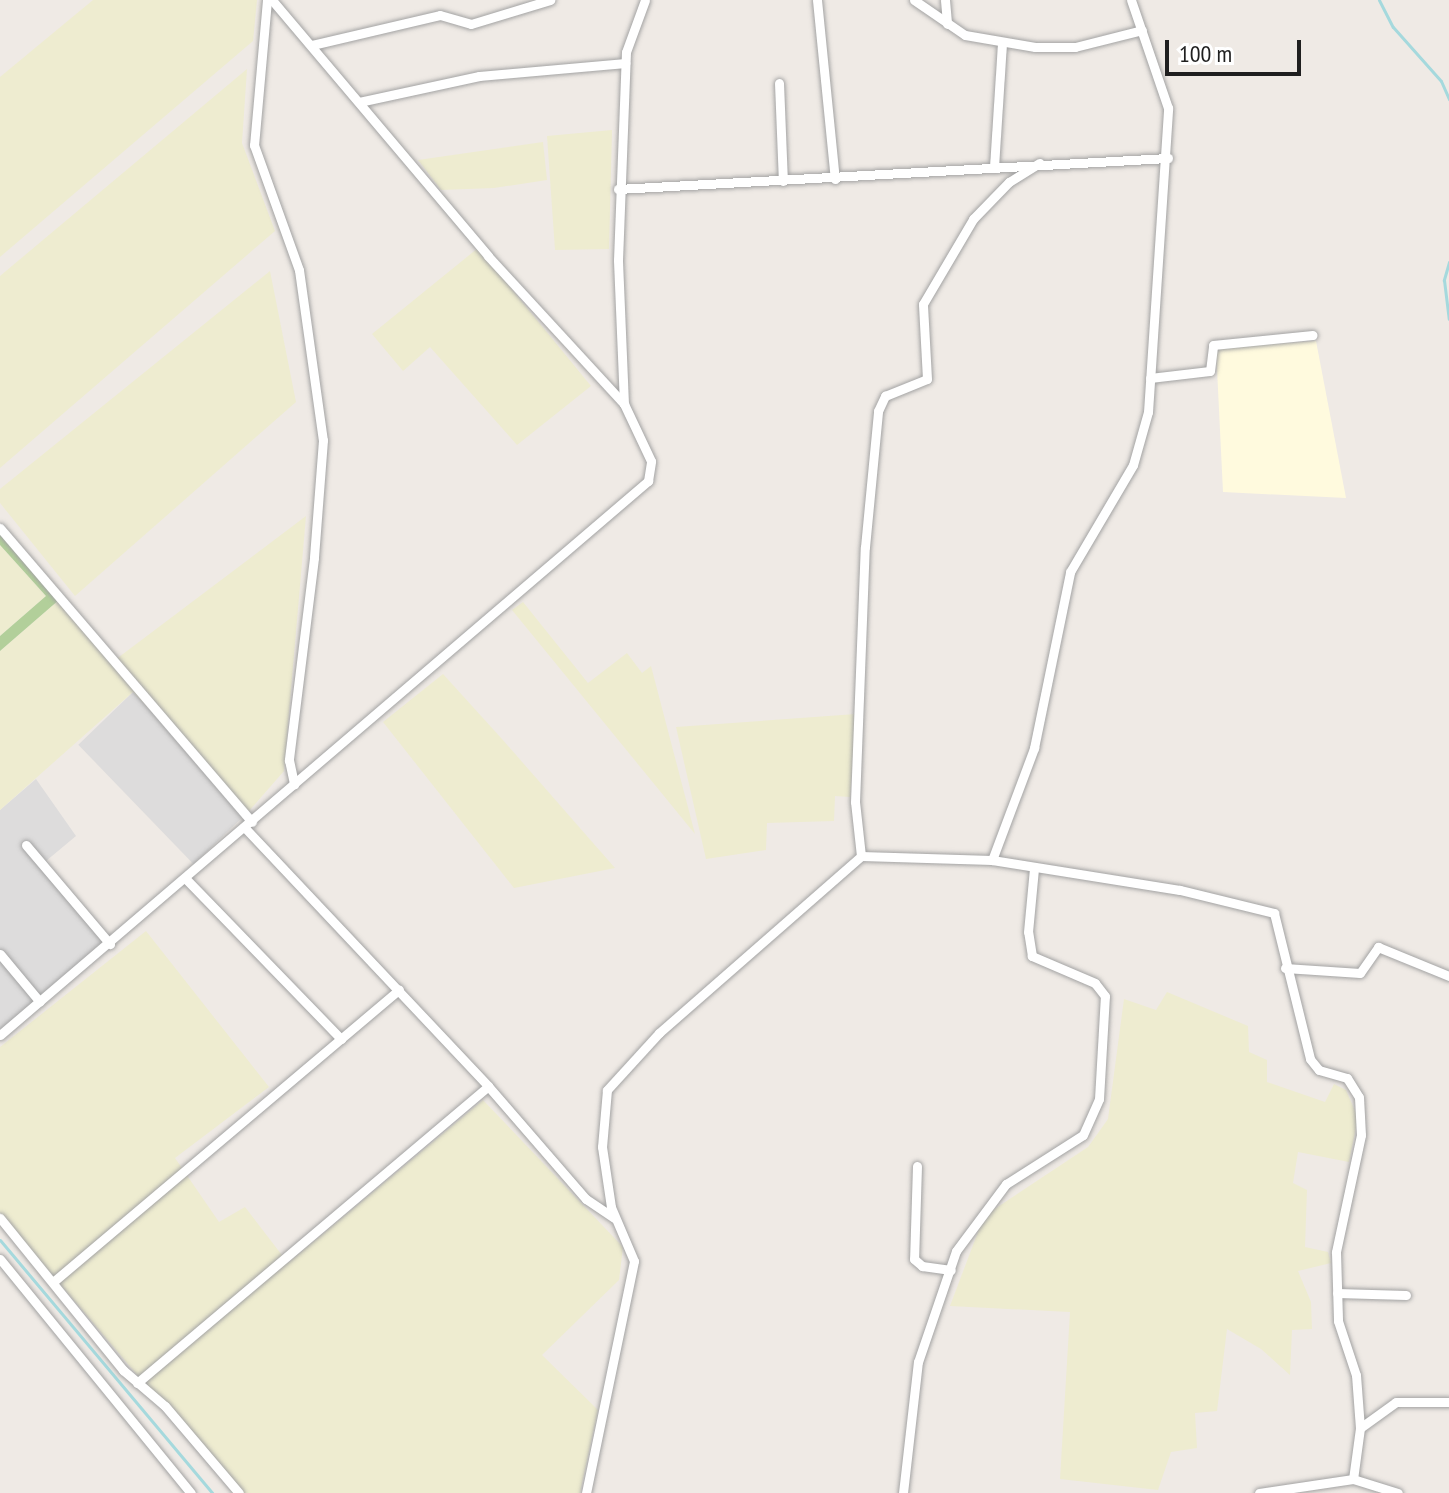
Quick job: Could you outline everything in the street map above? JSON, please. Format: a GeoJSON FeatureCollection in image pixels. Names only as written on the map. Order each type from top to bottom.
{"type":"FeatureCollection","features":[{"type":"Feature","properties":{"kind":"street"},"geometry":{"type":"LineString","coordinates":[[0,1035],[648,481],[651,461],[624,404],[498,267],[312,45],[270,0]]}},
{"type":"Feature","properties":{"kind":"street"},"geometry":{"type":"LineString","coordinates":[[270,0],[254,145],[299,270],[323,440],[313,568],[289,760],[294,784]]}},
{"type":"Feature","properties":{"kind":"street"},"geometry":{"type":"LineString","coordinates":[[312,45],[440,15],[471,24],[550,0]]}},
{"type":"Feature","properties":{"kind":"street"},"geometry":{"type":"LineString","coordinates":[[624,404],[618,189],[625,63],[645,0]]}},
{"type":"Feature","properties":{"kind":"street"},"geometry":{"type":"LineString","coordinates":[[817,0],[835,179]]}},
{"type":"Feature","properties":{"kind":"street"},"geometry":{"type":"LineString","coordinates":[[914,0],[965,35],[1002,43],[1055,49],[1142,30]]}},
{"type":"Feature","properties":{"kind":"street"},"geometry":{"type":"LineString","coordinates":[[945,0],[947,24]]}},
{"type":"Feature","properties":{"kind":"street"},"geometry":{"type":"LineString","coordinates":[[992,860],[1034,748],[1070,572],[1133,465],[1146,425],[1168,158],[1165,90],[1131,0]]}},
{"type":"Feature","properties":{"kind":"street"},"geometry":{"type":"LineString","coordinates":[[994,167],[1002,43]]}},
{"type":"Feature","properties":{"kind":"street"},"geometry":{"type":"LineString","coordinates":[[359,102],[479,76],[625,63]]}},
{"type":"Feature","properties":{"kind":"street"},"geometry":{"type":"LineString","coordinates":[[779,83],[783,181]]}},
{"type":"Feature","properties":{"kind":"street"},"geometry":{"type":"LineString","coordinates":[[618,189],[1168,158]]}},
{"type":"Feature","properties":{"kind":"street"},"geometry":{"type":"LineString","coordinates":[[861,856],[854,815],[865,547],[878,411],[885,396],[927,379],[923,304],[973,219],[1009,182],[1040,163]]}},
{"type":"Feature","properties":{"kind":"street"},"geometry":{"type":"LineString","coordinates":[[1150,378],[1210,371],[1213,345],[1313,335]]}},
{"type":"Feature","properties":{"kind":"street"},"geometry":{"type":"LineString","coordinates":[[0,528],[249,825],[488,1086],[586,1199],[614,1218]]}},
{"type":"Feature","properties":{"kind":"street"},"geometry":{"type":"LineString","coordinates":[[26,845],[110,944]]}},
{"type":"Feature","properties":{"kind":"street"},"geometry":{"type":"LineString","coordinates":[[586,1493],[634,1261],[614,1218],[602,1147],[611,1082],[861,856],[992,860],[1180,890],[1272,912],[1313,1064],[1347,1078],[1362,1114],[1339,1221],[1337,1293],[1338,1321],[1356,1375],[1360,1428],[1353,1479]]}},
{"type":"Feature","properties":{"kind":"street"},"geometry":{"type":"LineString","coordinates":[[903,1493],[918,1362],[956,1251],[981,1212],[1006,1184],[1078,1139],[1099,1099],[1105,996],[1095,983],[1032,956],[1028,932],[1034,868]]}},
{"type":"Feature","properties":{"kind":"street"},"geometry":{"type":"LineString","coordinates":[[186,879],[341,1039]]}},
{"type":"Feature","properties":{"kind":"street"},"geometry":{"type":"LineString","coordinates":[[1285,968],[1360,973],[1378,947],[1449,976]]}},
{"type":"Feature","properties":{"kind":"street"},"geometry":{"type":"LineString","coordinates":[[0,954],[40,1002]]}},
{"type":"Feature","properties":{"kind":"street"},"geometry":{"type":"LineString","coordinates":[[53,1282],[399,990]]}},
{"type":"Feature","properties":{"kind":"street"},"geometry":{"type":"LineString","coordinates":[[137,1383],[488,1086]]}},
{"type":"Feature","properties":{"kind":"street"},"geometry":{"type":"LineString","coordinates":[[917,1166],[914,1259],[922,1266],[951,1270]]}},
{"type":"Feature","properties":{"kind":"street"},"geometry":{"type":"LineString","coordinates":[[0,1218],[137,1383],[165,1406],[239,1493]]}},
{"type":"Feature","properties":{"kind":"street"},"geometry":{"type":"LineString","coordinates":[[0,1259],[191,1493]]}},
{"type":"Feature","properties":{"kind":"street"},"geometry":{"type":"LineString","coordinates":[[1337,1293],[1406,1295]]}},
{"type":"Feature","properties":{"kind":"street"},"geometry":{"type":"LineString","coordinates":[[1360,1428],[1396,1402],[1449,1402]]}},
{"type":"Feature","properties":{"kind":"street"},"geometry":{"type":"LineString","coordinates":[[1259,1493],[1353,1479],[1398,1493]]}},
{"type":"Feature","properties":{"kind":"shaded area"},"geometry":{"type":"Polygon","coordinates":[[[93,0],[257,0],[253,41],[0,257],[0,77],[93,0]]]}},
{"type":"Feature","properties":{"kind":"shaded area"},"geometry":{"type":"Polygon","coordinates":[[[247,69],[242,143],[275,231],[0,468],[0,276],[247,69]]]}},
{"type":"Feature","properties":{"kind":"shaded area"},"geometry":{"type":"Polygon","coordinates":[[[612,130],[609,249],[555,250],[547,136],[612,130]]]}},
{"type":"Feature","properties":{"kind":"shaded area"},"geometry":{"type":"Polygon","coordinates":[[[543,142],[547,180],[494,188],[441,190],[418,160],[543,142]]]}},
{"type":"Feature","properties":{"kind":"shaded area"},"geometry":{"type":"Polygon","coordinates":[[[478,248],[591,386],[517,445],[430,347],[403,371],[372,334],[478,248]]]}},
{"type":"Feature","properties":{"kind":"shaded area"},"geometry":{"type":"Polygon","coordinates":[[[270,271],[296,402],[75,596],[0,503],[0,489],[270,271]]]}},
{"type":"Feature","properties":{"kind":"shaded area"},"geometry":{"type":"Polygon","coordinates":[[[1316,341],[1346,498],[1223,492],[1216,348],[1316,341]]]}},
{"type":"Feature","properties":{"kind":"shaded area"},"geometry":{"type":"Polygon","coordinates":[[[306,516],[284,771],[248,812],[133,692],[0,810],[0,651],[60,599],[111,663],[306,516]]]}},
{"type":"Feature","properties":{"kind":"shaded area"},"geometry":{"type":"Polygon","coordinates":[[[0,545],[46,596],[0,636],[0,545]]]}},
{"type":"Feature","properties":{"kind":"shaded area"},"geometry":{"type":"Polygon","coordinates":[[[523,602],[588,683],[627,653],[642,673],[651,666],[695,834],[512,610],[523,602]]]}},
{"type":"Feature","properties":{"kind":"shaded area"},"geometry":{"type":"Polygon","coordinates":[[[443,674],[615,868],[514,888],[383,722],[443,674]]]}},
{"type":"Feature","properties":{"kind":"shaded area"},"geometry":{"type":"Polygon","coordinates":[[[133,692],[248,811],[194,864],[78,745],[133,692]]]}},
{"type":"Feature","properties":{"kind":"shaded area"},"geometry":{"type":"Polygon","coordinates":[[[856,714],[850,797],[835,796],[834,821],[767,823],[766,850],[706,859],[676,727],[856,714]]]}},
{"type":"Feature","properties":{"kind":"shaded area"},"geometry":{"type":"Polygon","coordinates":[[[36,779],[76,836],[46,861],[106,939],[0,1031],[0,810],[36,779]]]}},
{"type":"Feature","properties":{"kind":"shaded area"},"geometry":{"type":"Polygon","coordinates":[[[146,931],[269,1087],[175,1158],[219,1222],[245,1207],[288,1263],[483,1100],[623,1247],[619,1280],[542,1355],[598,1410],[580,1493],[237,1493],[0,1213],[0,1047],[146,931]]]}},
{"type":"Feature","properties":{"kind":"shaded area"},"geometry":{"type":"Polygon","coordinates":[[[1167,992],[1248,1026],[1249,1052],[1267,1060],[1267,1082],[1325,1102],[1334,1084],[1346,1090],[1358,1118],[1349,1162],[1298,1152],[1293,1183],[1307,1190],[1305,1247],[1328,1252],[1331,1263],[1298,1271],[1311,1302],[1312,1329],[1292,1330],[1290,1375],[1261,1349],[1227,1329],[1217,1411],[1195,1413],[1197,1448],[1171,1452],[1158,1490],[1060,1479],[1070,1312],[950,1306],[984,1216],[1088,1147],[1108,1119],[1124,999],[1156,1010],[1167,992]]]}},
{"type":"Feature","properties":{"kind":"green space"},"geometry":{"type":"Polygon","coordinates":[[[0,530],[60,599],[0,651],[0,636],[46,596],[0,545],[0,530]]]}},
{"type":"Feature","properties":{"kind":"waterway"},"geometry":{"type":"LineString","coordinates":[[1379,0],[1393,27],[1441,81],[1449,99]]}},
{"type":"Feature","properties":{"kind":"waterway"},"geometry":{"type":"LineString","coordinates":[[1449,262],[1444,280],[1449,319]]}},
{"type":"Feature","properties":{"kind":"waterway"},"geometry":{"type":"LineString","coordinates":[[0,1240],[212,1493]]}}]}
